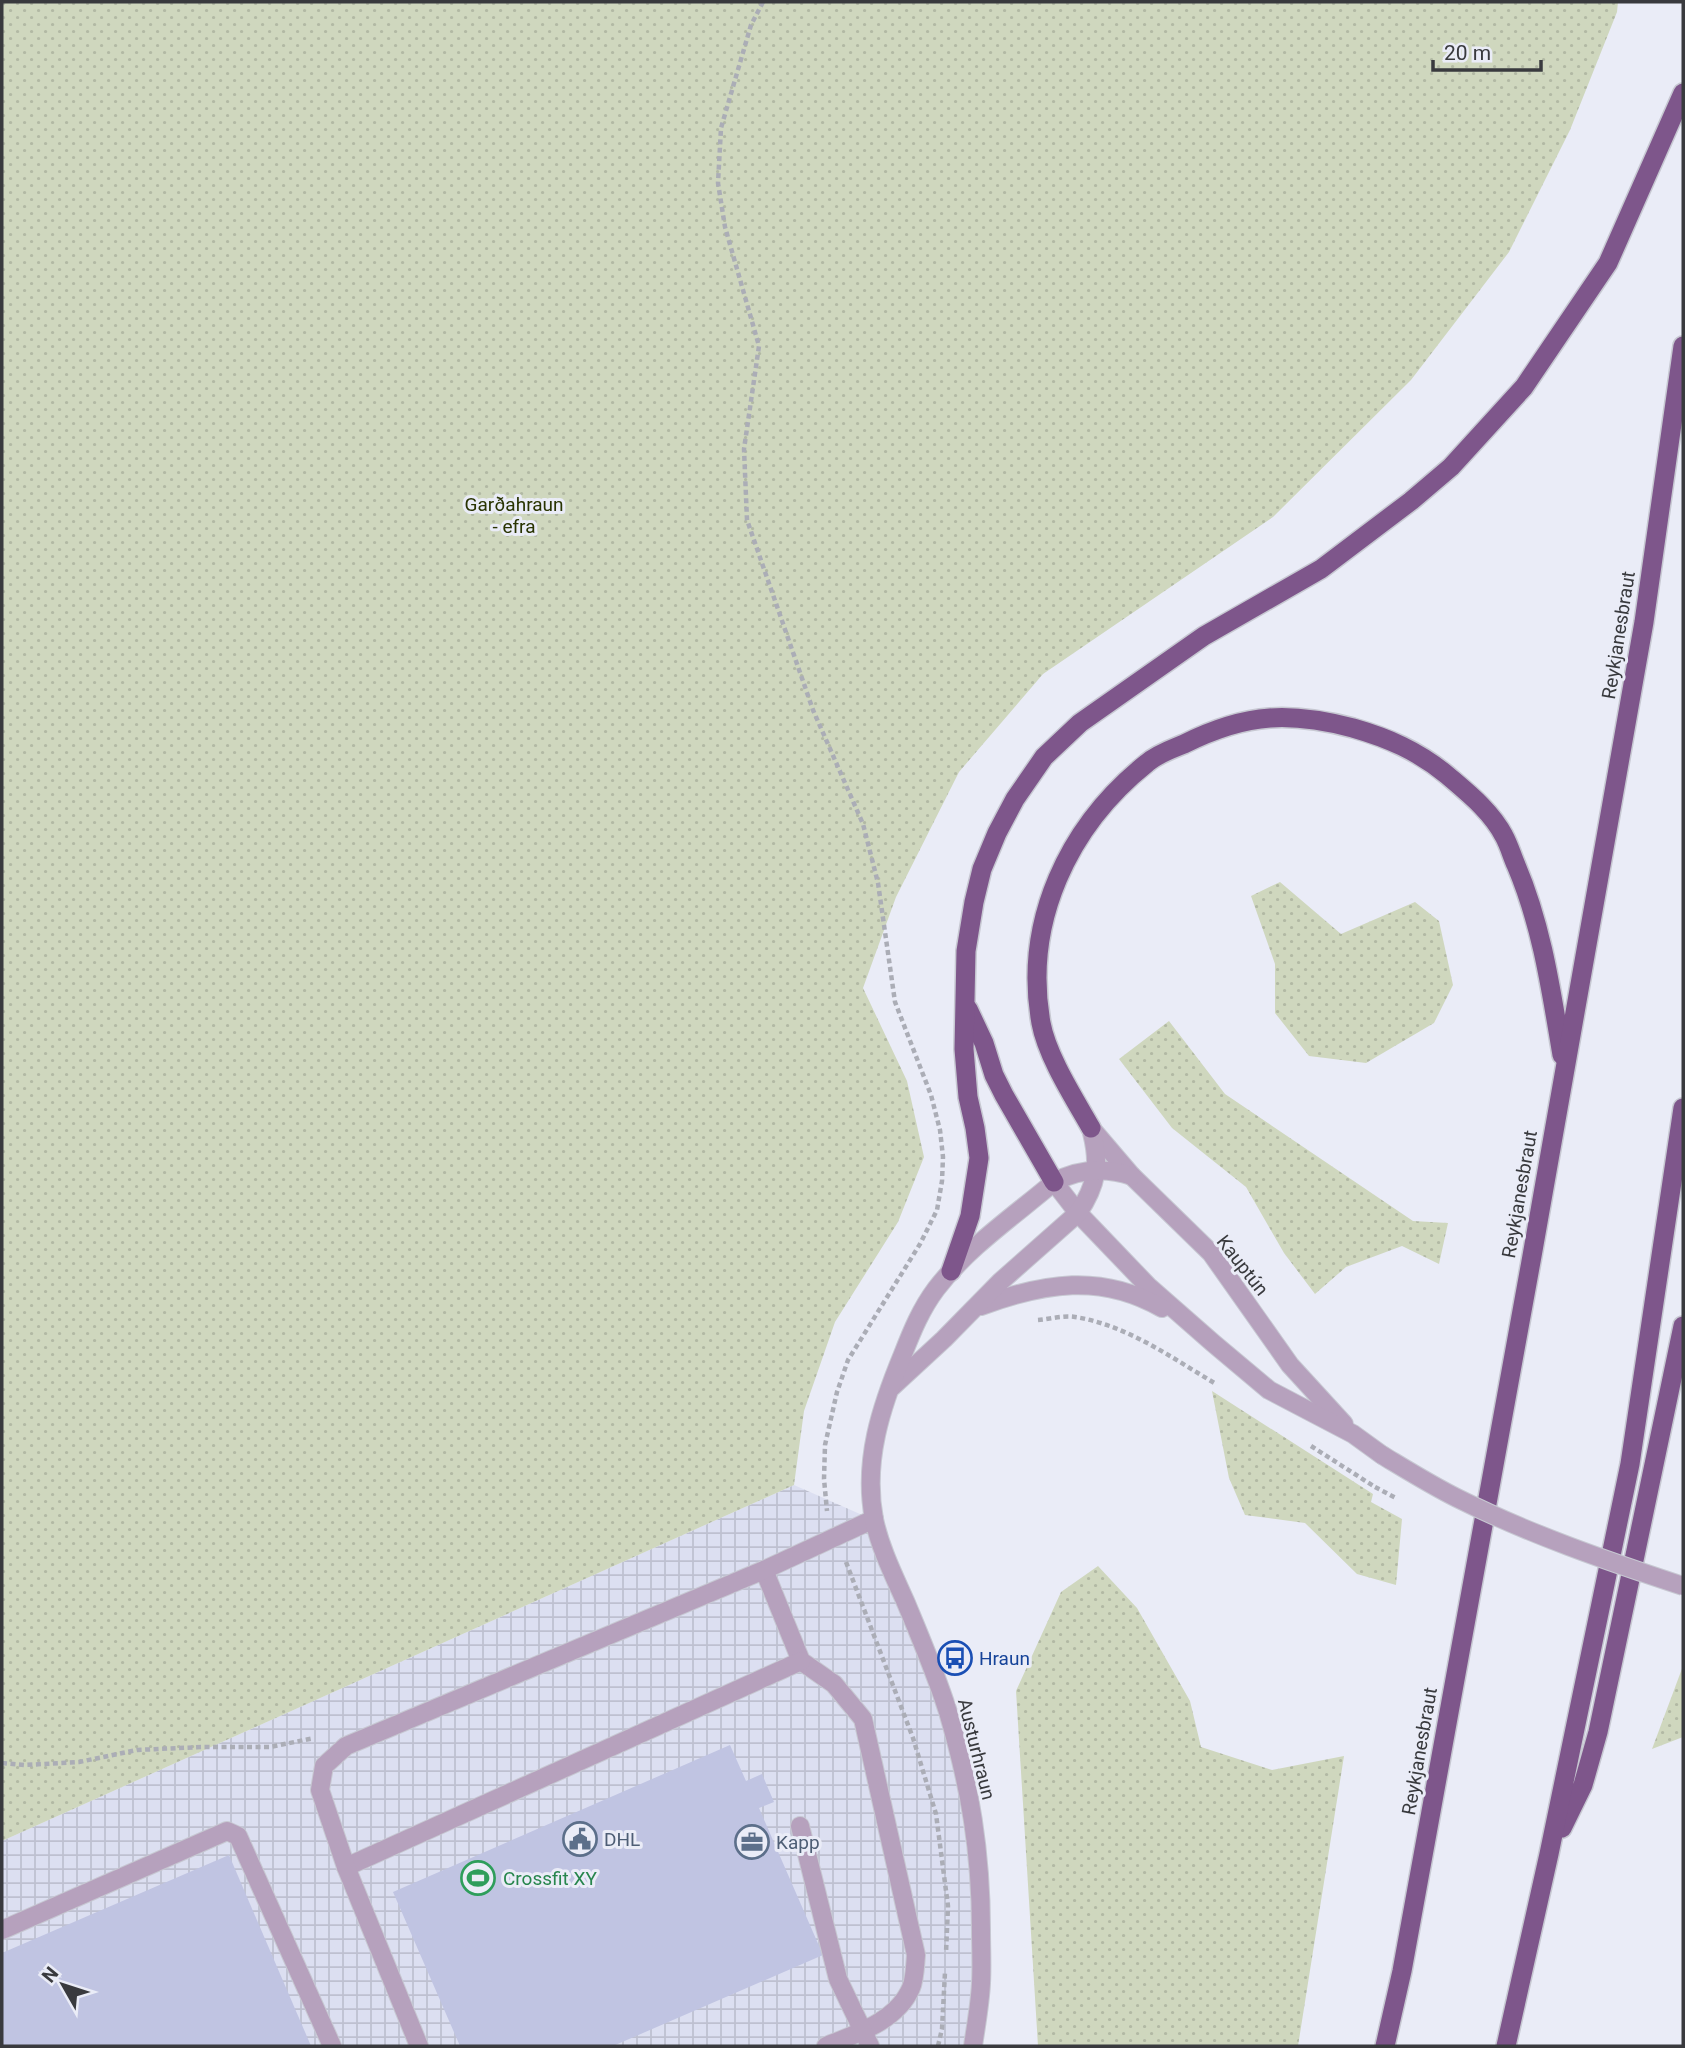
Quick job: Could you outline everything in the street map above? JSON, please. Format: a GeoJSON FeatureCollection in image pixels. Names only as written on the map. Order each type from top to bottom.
{"type":"FeatureCollection","features":[{"type":"Feature","properties":{"kind":"highway"},"geometry":{"type":"LineString","coordinates":[[951,1271],[970,1216],[979,1158],[968,1097],[964,1049],[966,951],[982,869],[1015,799],[1044,757],[1080,723],[1205,636],[1321,569],[1451,467],[1524,387],[1608,263],[1683,93]]}},
{"type":"Feature","properties":{"kind":"highway","name":"Reykjanesbraut"},"geometry":{"type":"LineString","coordinates":[[1385,2046],[1409,1930],[1532,1256],[1644,622],[1683,346]]}},
{"type":"Feature","properties":{"kind":"highway"},"geometry":{"type":"LineString","coordinates":[[1091,1128],[1055,1062],[1042,1026],[1037,988],[1038,947],[1046,906],[1065,860],[1097,810],[1148,761],[1211,730],[1267,718],[1300,718],[1338,724],[1379,735],[1408,747],[1477,800],[1504,835],[1525,886],[1544,952],[1564,1069]]}},
{"type":"Feature","properties":{"kind":"highway"},"geometry":{"type":"LineString","coordinates":[[966,1004],[999,1085],[1054,1182]]}},
{"type":"Feature","properties":{"kind":"highway"},"geometry":{"type":"LineString","coordinates":[[1506,2046],[1630,1464],[1683,1108]]}},
{"type":"Feature","properties":{"kind":"highway"},"geometry":{"type":"LineString","coordinates":[[1549,1854],[1583,1785],[1598,1732],[1683,1326]]}},
{"type":"Feature","properties":{"kind":"street"},"geometry":{"type":"LineString","coordinates":[[887,1391],[1000,1282],[1078,1213],[1087,1200],[1097,1170],[1096,1147],[1091,1128]]}},
{"type":"Feature","properties":{"kind":"street","name":"Kauptún"},"geometry":{"type":"LineString","coordinates":[[1091,1128],[1132,1176],[1210,1253],[1290,1365],[1353,1434]]}},
{"type":"Feature","properties":{"kind":"street","name":"Austurhraun"},"geometry":{"type":"LineString","coordinates":[[973,2046],[981,1982],[982,1890],[971,1802],[947,1708],[925,1648],[889,1565],[874,1520],[872,1451],[887,1391],[920,1313],[951,1271],[1054,1182],[1068,1175],[1097,1170],[1132,1176]]}},
{"type":"Feature","properties":{"kind":"street","name":"Kauptún"},"geometry":{"type":"LineString","coordinates":[[1054,1182],[1078,1213],[1148,1286],[1269,1390],[1353,1434],[1382,1455],[1460,1500],[1587,1553],[1683,1586]]}},
{"type":"Feature","properties":{"kind":"street"},"geometry":{"type":"LineString","coordinates":[[975,1308],[1013,1294],[1047,1286],[1083,1285],[1114,1289],[1144,1298],[1190,1324]]}},
{"type":"Feature","properties":{"kind":"street"},"geometry":{"type":"LineString","coordinates":[[419,2046],[346,1867],[320,1790],[324,1766],[346,1746],[764,1570],[874,1520]]}},
{"type":"Feature","properties":{"kind":"street"},"geometry":{"type":"LineString","coordinates":[[764,1570],[801,1661],[834,1684],[863,1718],[916,1955],[912,1987],[900,2007],[866,2039],[825,2046]]}},
{"type":"Feature","properties":{"kind":"street"},"geometry":{"type":"LineString","coordinates":[[346,1867],[801,1661]]}},
{"type":"Feature","properties":{"kind":"street"},"geometry":{"type":"LineString","coordinates":[[800,1826],[838,1979],[866,2039]]}},
{"type":"Feature","properties":{"kind":"street"},"geometry":{"type":"LineString","coordinates":[[2,1930],[227,1831],[238,1836],[332,2046]]}},
{"type":"Feature","properties":{"kind":"path"},"geometry":{"type":"LineString","coordinates":[[763,2],[751,25],[721,128],[718,183],[725,227],[759,346],[744,449],[747,520],[813,710],[863,824],[878,883],[895,1002],[931,1095],[940,1130],[943,1157],[942,1181],[936,1210],[920,1244],[848,1360],[837,1392],[825,1445],[824,1479],[827,1510],[913,1738],[936,1814],[948,1906],[942,2029],[938,2046]]}},
{"type":"Feature","properties":{"kind":"path"},"geometry":{"type":"LineString","coordinates":[[1028,1322],[1073,1316],[1104,1324],[1135,1335],[1216,1384]]}},
{"type":"Feature","properties":{"kind":"path"},"geometry":{"type":"LineString","coordinates":[[1307,1443],[1375,1487]]}},
{"type":"Feature","properties":{"kind":"path"},"geometry":{"type":"LineString","coordinates":[[2,1763],[25,1765],[79,1762],[137,1750],[270,1748],[317,1737]]}},
{"type":"Feature","properties":{"kind":"shaded area"},"geometry":{"type":"Polygon","coordinates":[[[794,1485],[885,1525],[953,1753],[982,1954],[963,2046],[2,2046],[2,1841],[794,1485]]]}},
{"type":"Feature","properties":{"kind":"green space","name":"Garðahraun - efra"},"geometry":{"type":"Polygon","coordinates":[[[2,2],[1618,2],[1617,12],[1570,130],[1509,252],[1411,380],[1273,517],[1043,674],[959,772],[896,897],[863,988],[907,1081],[924,1157],[898,1222],[835,1322],[804,1411],[794,1485],[2,1841],[2,2]]]}},
{"type":"Feature","properties":{"kind":"green space"},"geometry":{"type":"Polygon","coordinates":[[[1280,882],[1341,934],[1415,902],[1439,921],[1453,985],[1434,1023],[1366,1063],[1309,1056],[1275,1013],[1275,964],[1251,896],[1280,882]]]}},
{"type":"Feature","properties":{"kind":"green space"},"geometry":{"type":"Polygon","coordinates":[[[1169,1021],[1225,1094],[1413,1221],[1448,1223],[1439,1264],[1402,1246],[1346,1267],[1315,1294],[1284,1253],[1246,1187],[1172,1128],[1119,1059],[1169,1021]]]}},
{"type":"Feature","properties":{"kind":"green space"},"geometry":{"type":"Polygon","coordinates":[[[1212,1391],[1373,1494],[1371,1502],[1402,1519],[1396,1585],[1357,1574],[1305,1523],[1245,1515],[1229,1478],[1212,1391]]]}},
{"type":"Feature","properties":{"kind":"green space"},"geometry":{"type":"Polygon","coordinates":[[[1098,1566],[1137,1608],[1190,1701],[1201,1747],[1272,1770],[1344,1756],[1298,2046],[1038,2046],[1016,1691],[1061,1592],[1098,1566]]]}},
{"type":"Feature","properties":{"kind":"green space"},"geometry":{"type":"Polygon","coordinates":[[[1683,1666],[1683,1737],[1652,1749],[1683,1666]]]}},
{"type":"Feature","properties":{"kind":"building"},"geometry":{"type":"Polygon","coordinates":[[[730,1745],[746,1781],[762,1774],[774,1802],[759,1808],[823,1955],[613,2046],[460,2046],[393,1892],[730,1745]]]}},
{"type":"Feature","properties":{"kind":"building"},"geometry":{"type":"Polygon","coordinates":[[[229,1855],[311,2046],[2,2046],[2,1953],[229,1855]]]}},
{"type":"Feature","properties":{"kind":"place","name":"Hraun"},"geometry":{"type":"Point","coordinates":[955,1658]}},
{"type":"Feature","properties":{"kind":"place","name":"DHL"},"geometry":{"type":"Point","coordinates":[580,1839]}},
{"type":"Feature","properties":{"kind":"place","name":"Kapp"},"geometry":{"type":"Point","coordinates":[752,1842]}},
{"type":"Feature","properties":{"kind":"place","name":"Crossfit XY"},"geometry":{"type":"Point","coordinates":[478,1878]}}]}
